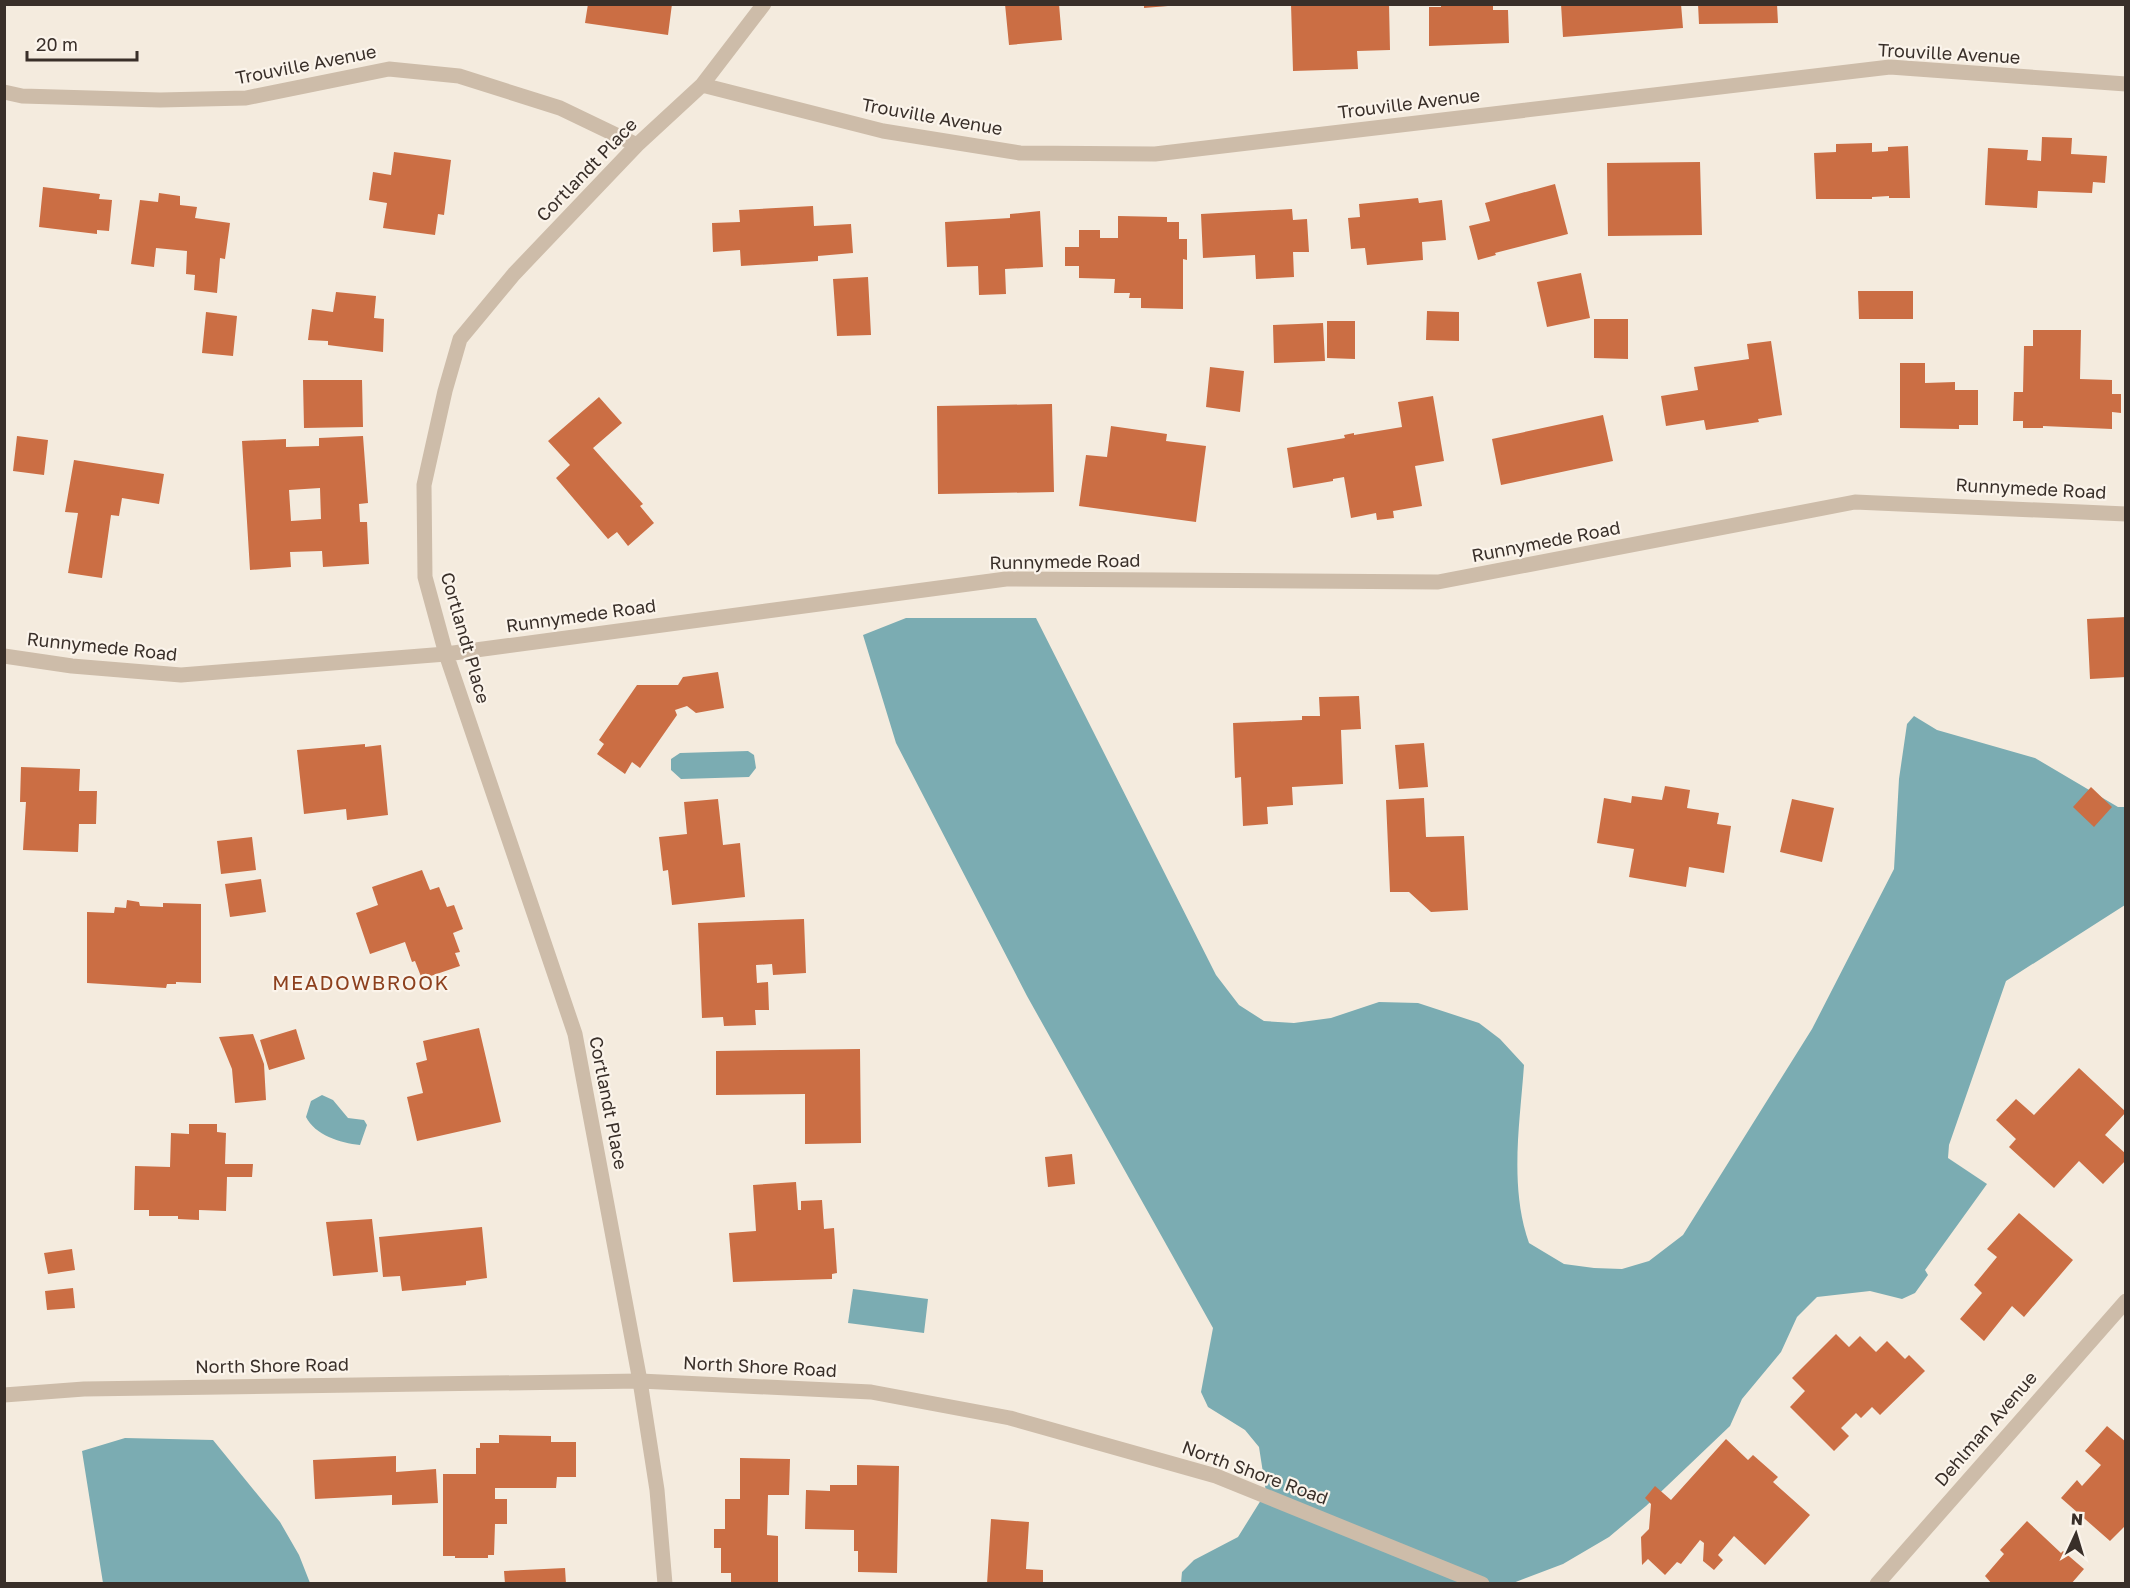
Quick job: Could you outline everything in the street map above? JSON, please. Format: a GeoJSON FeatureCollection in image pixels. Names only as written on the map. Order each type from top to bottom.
{"type":"FeatureCollection","features":[{"type":"Feature","properties":{"kind":"street","name":"Cortlandt Place"},"geometry":{"type":"LineString","coordinates":[[665,1584],[657,1490],[640,1381],[575,1034],[446,654],[425,577],[424,485],[445,391],[460,339],[514,274],[637,145],[702,85],[764,4]]}},
{"type":"Feature","properties":{"kind":"street","name":"Trouville Avenue"},"geometry":{"type":"LineString","coordinates":[[702,85],[883,131],[1020,153],[1155,154],[1890,67],[2126,84]]}},
{"type":"Feature","properties":{"kind":"street","name":"Trouville Avenue"},"geometry":{"type":"LineString","coordinates":[[4,92],[21,96],[160,100],[246,99],[388,69],[459,76],[560,108],[637,145]]}},
{"type":"Feature","properties":{"kind":"street","name":"Runnymede Road"},"geometry":{"type":"LineString","coordinates":[[4,656],[72,666],[181,675],[446,654],[1006,579],[1437,582],[1855,502],[2126,513]]}},
{"type":"Feature","properties":{"kind":"street","name":"Dehlman Avenue"},"geometry":{"type":"LineString","coordinates":[[1877,1584],[2126,1301]]}},
{"type":"Feature","properties":{"kind":"street","name":"North Shore Road"},"geometry":{"type":"LineString","coordinates":[[4,1395],[84,1389],[640,1381],[871,1392],[1010,1418],[1216,1476],[1482,1584]]}},
{"type":"Feature","properties":{"kind":"water"},"geometry":{"type":"Polygon","coordinates":[[[906,618],[1036,618],[1216,975],[1239,1005],[1264,1021],[1294,1023],[1331,1018],[1379,1002],[1418,1003],[1479,1023],[1500,1039],[1524,1065],[1518,1177],[1519,1199],[1529,1243],[1564,1264],[1622,1269],[1649,1261],[1683,1235],[1812,1029],[1894,869],[1899,779],[1907,724],[1914,716],[1937,730],[2035,758],[2118,807],[2125,807],[2125,905],[2006,981],[1949,1145],[1948,1158],[1987,1184],[1925,1270],[1928,1275],[1915,1293],[1902,1299],[1870,1291],[1817,1297],[1797,1317],[1781,1352],[1742,1399],[1730,1426],[1646,1506],[1609,1537],[1563,1564],[1513,1583],[1181,1583],[1182,1572],[1194,1560],[1238,1537],[1266,1492],[1259,1447],[1245,1430],[1208,1407],[1201,1392],[1213,1328],[1027,996],[896,743],[863,635],[906,618]]]}},
{"type":"Feature","properties":{"kind":"water"},"geometry":{"type":"Polygon","coordinates":[[[748,751],[754,755],[756,768],[749,777],[681,779],[671,770],[671,759],[680,753],[748,751]]]}},
{"type":"Feature","properties":{"kind":"water"},"geometry":{"type":"Polygon","coordinates":[[[322,1095],[333,1100],[348,1118],[364,1120],[367,1125],[360,1145],[329,1137],[315,1129],[310,1123],[306,1117],[311,1101],[322,1095]]]}},
{"type":"Feature","properties":{"kind":"water"},"geometry":{"type":"Polygon","coordinates":[[[853,1289],[928,1299],[924,1333],[848,1323],[853,1289]]]}},
{"type":"Feature","properties":{"kind":"water"},"geometry":{"type":"Polygon","coordinates":[[[125,1438],[213,1440],[280,1522],[299,1555],[310,1583],[103,1583],[82,1451],[125,1438]]]}},
{"type":"Feature","properties":{"kind":"building"},"geometry":{"type":"Polygon","coordinates":[[[588,4],[672,4],[668,35],[585,23],[588,4]]]}},
{"type":"Feature","properties":{"kind":"building"},"geometry":{"type":"Polygon","coordinates":[[[1005,4],[1059,4],[1062,40],[1009,45],[1005,4]]]}},
{"type":"Feature","properties":{"kind":"building"},"geometry":{"type":"Polygon","coordinates":[[[1144,4],[1168,4],[1168,6],[1144,8],[1144,4]]]}},
{"type":"Feature","properties":{"kind":"building"},"geometry":{"type":"Polygon","coordinates":[[[1291,4],[1389,4],[1390,50],[1357,51],[1358,69],[1293,71],[1291,4]]]}},
{"type":"Feature","properties":{"kind":"building"},"geometry":{"type":"Polygon","coordinates":[[[1441,4],[1493,4],[1493,10],[1508,10],[1509,43],[1429,46],[1429,7],[1441,7],[1441,4]]]}},
{"type":"Feature","properties":{"kind":"building"},"geometry":{"type":"Polygon","coordinates":[[[1561,4],[1681,4],[1683,28],[1563,37],[1561,4]]]}},
{"type":"Feature","properties":{"kind":"building"},"geometry":{"type":"Polygon","coordinates":[[[1698,4],[1777,4],[1778,23],[1699,24],[1698,4]]]}},
{"type":"Feature","properties":{"kind":"building"},"geometry":{"type":"Polygon","coordinates":[[[2042,137],[2072,138],[2071,154],[2107,156],[2105,183],[2093,182],[2092,193],[2038,191],[2037,208],[1985,205],[1988,148],[2028,150],[2027,160],[2041,161],[2042,137]]]}},
{"type":"Feature","properties":{"kind":"building"},"geometry":{"type":"Polygon","coordinates":[[[1872,143],[1872,152],[1888,151],[1888,147],[1908,146],[1910,198],[1889,198],[1889,196],[1872,197],[1872,199],[1816,199],[1814,153],[1836,152],[1836,144],[1872,143]]]}},
{"type":"Feature","properties":{"kind":"building"},"geometry":{"type":"Polygon","coordinates":[[[394,152],[451,160],[444,215],[438,214],[435,235],[383,228],[387,203],[369,200],[373,172],[391,175],[394,152]]]}},
{"type":"Feature","properties":{"kind":"building"},"geometry":{"type":"Polygon","coordinates":[[[1700,162],[1702,235],[1608,236],[1607,163],[1700,162]]]}},
{"type":"Feature","properties":{"kind":"building"},"geometry":{"type":"Polygon","coordinates":[[[1555,184],[1568,234],[1495,253],[1496,255],[1478,260],[1469,226],[1490,221],[1485,203],[1555,184]]]}},
{"type":"Feature","properties":{"kind":"building"},"geometry":{"type":"Polygon","coordinates":[[[43,187],[100,194],[99,199],[112,200],[109,231],[97,230],[97,234],[39,227],[43,187]]]}},
{"type":"Feature","properties":{"kind":"building"},"geometry":{"type":"Polygon","coordinates":[[[159,193],[180,196],[180,205],[197,207],[195,218],[230,223],[225,259],[220,258],[217,293],[194,290],[195,275],[186,274],[187,251],[156,248],[154,267],[131,264],[140,200],[158,202],[159,193]]]}},
{"type":"Feature","properties":{"kind":"building"},"geometry":{"type":"Polygon","coordinates":[[[1418,198],[1419,203],[1442,200],[1446,240],[1422,242],[1423,260],[1367,265],[1365,248],[1351,249],[1348,218],[1360,217],[1359,204],[1418,198]]]}},
{"type":"Feature","properties":{"kind":"building"},"geometry":{"type":"Polygon","coordinates":[[[813,206],[814,226],[851,224],[853,253],[818,256],[818,261],[741,266],[740,250],[713,252],[712,223],[740,222],[739,210],[813,206]]]}},
{"type":"Feature","properties":{"kind":"building"},"geometry":{"type":"Polygon","coordinates":[[[1292,209],[1293,220],[1307,219],[1309,252],[1293,252],[1294,277],[1256,279],[1255,255],[1203,258],[1201,214],[1292,209]]]}},
{"type":"Feature","properties":{"kind":"building"},"geometry":{"type":"Polygon","coordinates":[[[1040,211],[1043,267],[1005,269],[1006,294],[979,295],[978,266],[947,267],[945,222],[1010,218],[1010,214],[1040,211]]]}},
{"type":"Feature","properties":{"kind":"building"},"geometry":{"type":"Polygon","coordinates":[[[1118,216],[1167,217],[1167,222],[1179,222],[1179,239],[1187,239],[1187,260],[1183,259],[1183,309],[1141,308],[1141,298],[1129,298],[1130,293],[1114,293],[1115,279],[1079,278],[1079,266],[1065,266],[1065,247],[1079,247],[1079,230],[1100,230],[1100,238],[1118,238],[1118,216]]]}},
{"type":"Feature","properties":{"kind":"building"},"geometry":{"type":"Polygon","coordinates":[[[1581,273],[1590,318],[1547,327],[1537,282],[1581,273]]]}},
{"type":"Feature","properties":{"kind":"building"},"geometry":{"type":"Polygon","coordinates":[[[868,277],[871,335],[837,336],[833,279],[868,277]]]}},
{"type":"Feature","properties":{"kind":"building"},"geometry":{"type":"Polygon","coordinates":[[[1858,291],[1913,291],[1913,319],[1859,319],[1858,291]]]}},
{"type":"Feature","properties":{"kind":"building"},"geometry":{"type":"Polygon","coordinates":[[[336,292],[376,296],[374,318],[384,319],[383,352],[328,345],[328,341],[308,340],[312,309],[333,312],[336,292]]]}},
{"type":"Feature","properties":{"kind":"building"},"geometry":{"type":"Polygon","coordinates":[[[1427,311],[1459,312],[1459,341],[1426,340],[1427,311]]]}},
{"type":"Feature","properties":{"kind":"building"},"geometry":{"type":"Polygon","coordinates":[[[206,312],[237,316],[233,356],[202,353],[206,312]]]}},
{"type":"Feature","properties":{"kind":"building"},"geometry":{"type":"Polygon","coordinates":[[[1594,319],[1628,319],[1628,359],[1594,358],[1594,319]]]}},
{"type":"Feature","properties":{"kind":"building"},"geometry":{"type":"Polygon","coordinates":[[[1327,321],[1355,321],[1355,359],[1327,358],[1327,321]]]}},
{"type":"Feature","properties":{"kind":"building"},"geometry":{"type":"Polygon","coordinates":[[[1323,323],[1325,361],[1274,363],[1273,325],[1323,323]]]}},
{"type":"Feature","properties":{"kind":"building"},"geometry":{"type":"Polygon","coordinates":[[[2033,330],[2081,330],[2080,379],[2112,380],[2112,394],[2121,394],[2121,413],[2112,412],[2112,429],[2043,426],[2043,428],[2023,428],[2023,421],[2013,421],[2014,392],[2023,392],[2024,346],[2033,346],[2033,330]]]}},
{"type":"Feature","properties":{"kind":"building"},"geometry":{"type":"Polygon","coordinates":[[[1771,341],[1782,415],[1758,419],[1759,422],[1706,430],[1704,420],[1666,426],[1661,396],[1698,390],[1694,367],[1749,359],[1747,344],[1771,341]]]}},
{"type":"Feature","properties":{"kind":"building"},"geometry":{"type":"Polygon","coordinates":[[[1900,363],[1925,363],[1925,383],[1955,382],[1955,390],[1978,390],[1978,425],[1959,425],[1959,429],[1900,428],[1900,363]]]}},
{"type":"Feature","properties":{"kind":"building"},"geometry":{"type":"Polygon","coordinates":[[[1210,367],[1244,371],[1240,412],[1206,407],[1210,367]]]}},
{"type":"Feature","properties":{"kind":"building"},"geometry":{"type":"Polygon","coordinates":[[[303,380],[362,380],[363,427],[304,428],[303,380]]]}},
{"type":"Feature","properties":{"kind":"building"},"geometry":{"type":"Polygon","coordinates":[[[1433,396],[1444,461],[1415,466],[1422,506],[1393,511],[1394,518],[1377,520],[1376,513],[1351,518],[1344,477],[1293,488],[1287,448],[1345,438],[1344,435],[1354,433],[1354,435],[1402,427],[1398,402],[1433,396]]]}},
{"type":"Feature","properties":{"kind":"building"},"geometry":{"type":"Polygon","coordinates":[[[599,397],[622,423],[593,448],[643,504],[640,506],[654,523],[628,546],[617,532],[608,539],[556,478],[570,465],[548,441],[599,397]]]}},
{"type":"Feature","properties":{"kind":"building"},"geometry":{"type":"Polygon","coordinates":[[[1052,404],[1054,492],[938,494],[937,406],[1052,404]]]}},
{"type":"Feature","properties":{"kind":"building"},"geometry":{"type":"Polygon","coordinates":[[[1603,415],[1613,461],[1501,485],[1492,439],[1603,415]]]}},
{"type":"Feature","properties":{"kind":"building"},"geometry":{"type":"Polygon","coordinates":[[[1111,426],[1167,434],[1166,441],[1206,446],[1196,522],[1079,506],[1086,455],[1107,457],[1111,426]]]}},
{"type":"Feature","properties":{"kind":"building"},"geometry":{"type":"Polygon","coordinates":[[[17,436],[48,440],[44,475],[13,471],[17,436]]]}},
{"type":"Feature","properties":{"kind":"building"},"geometry":{"type":"Polygon","coordinates":[[[363,436],[368,503],[359,504],[360,522],[367,522],[369,564],[323,567],[322,551],[290,552],[291,567],[250,570],[242,441],[286,439],[286,447],[319,446],[319,438],[363,436]],[[320,488],[289,490],[291,521],[321,519],[320,488]]]}},
{"type":"Feature","properties":{"kind":"building"},"geometry":{"type":"Polygon","coordinates":[[[74,460],[164,474],[159,504],[122,498],[119,516],[111,515],[102,578],[68,573],[78,513],[65,512],[74,460]]]}},
{"type":"Feature","properties":{"kind":"building"},"geometry":{"type":"Polygon","coordinates":[[[2126,617],[2126,677],[2090,679],[2087,619],[2126,617]]]}},
{"type":"Feature","properties":{"kind":"building"},"geometry":{"type":"Polygon","coordinates":[[[718,672],[724,708],[696,713],[687,706],[675,710],[677,715],[640,768],[632,762],[625,774],[597,754],[604,744],[599,740],[637,685],[678,685],[683,677],[718,672]]]}},
{"type":"Feature","properties":{"kind":"building"},"geometry":{"type":"Polygon","coordinates":[[[1359,696],[1361,729],[1341,730],[1343,784],[1292,787],[1293,805],[1267,807],[1268,824],[1243,826],[1241,777],[1235,778],[1233,723],[1302,720],[1302,716],[1320,716],[1319,697],[1359,696]]]}},
{"type":"Feature","properties":{"kind":"building"},"geometry":{"type":"Polygon","coordinates":[[[1424,743],[1428,787],[1399,789],[1395,745],[1424,743]]]}},
{"type":"Feature","properties":{"kind":"building"},"geometry":{"type":"Polygon","coordinates":[[[365,744],[365,747],[381,745],[388,815],[347,820],[346,809],[304,814],[297,750],[365,744]]]}},
{"type":"Feature","properties":{"kind":"building"},"geometry":{"type":"Polygon","coordinates":[[[21,767],[80,769],[79,791],[97,791],[96,824],[79,824],[78,852],[23,850],[26,802],[20,802],[21,767]]]}},
{"type":"Feature","properties":{"kind":"building"},"geometry":{"type":"Polygon","coordinates":[[[1665,786],[1690,790],[1687,808],[1719,813],[1717,824],[1731,826],[1724,873],[1689,867],[1686,887],[1629,877],[1634,849],[1597,843],[1604,798],[1631,803],[1632,796],[1662,800],[1665,786]]]}},
{"type":"Feature","properties":{"kind":"building"},"geometry":{"type":"Polygon","coordinates":[[[2091,787],[2112,807],[2094,827],[2073,807],[2091,787]]]}},
{"type":"Feature","properties":{"kind":"building"},"geometry":{"type":"Polygon","coordinates":[[[1424,798],[1426,837],[1464,836],[1468,910],[1431,912],[1409,892],[1390,892],[1386,800],[1424,798]]]}},
{"type":"Feature","properties":{"kind":"building"},"geometry":{"type":"Polygon","coordinates":[[[718,799],[723,845],[740,843],[745,897],[672,905],[668,870],[663,871],[659,837],[687,834],[684,802],[718,799]]]}},
{"type":"Feature","properties":{"kind":"building"},"geometry":{"type":"Polygon","coordinates":[[[1792,799],[1834,808],[1822,862],[1780,852],[1792,799]]]}},
{"type":"Feature","properties":{"kind":"building"},"geometry":{"type":"Polygon","coordinates":[[[252,837],[256,870],[221,874],[217,841],[252,837]]]}},
{"type":"Feature","properties":{"kind":"building"},"geometry":{"type":"Polygon","coordinates":[[[422,870],[430,890],[439,887],[447,907],[454,905],[463,929],[453,933],[460,952],[455,953],[460,966],[422,979],[415,961],[412,962],[405,942],[370,954],[356,913],[378,905],[372,887],[422,870]]]}},
{"type":"Feature","properties":{"kind":"building"},"geometry":{"type":"Polygon","coordinates":[[[261,879],[266,912],[230,917],[225,884],[261,879]]]}},
{"type":"Feature","properties":{"kind":"building"},"geometry":{"type":"Polygon","coordinates":[[[127,900],[139,902],[140,906],[163,907],[163,903],[201,904],[201,983],[176,982],[176,984],[167,984],[166,988],[87,983],[87,912],[114,913],[115,907],[126,908],[127,900]]]}},
{"type":"Feature","properties":{"kind":"building"},"geometry":{"type":"Polygon","coordinates":[[[804,919],[806,973],[773,975],[772,964],[756,965],[757,983],[768,982],[769,1010],[755,1010],[756,1025],[724,1026],[723,1017],[702,1018],[698,923],[804,919]]]}},
{"type":"Feature","properties":{"kind":"building"},"geometry":{"type":"Polygon","coordinates":[[[479,1028],[501,1122],[417,1141],[407,1097],[423,1093],[416,1063],[427,1060],[423,1041],[479,1028]]]}},
{"type":"Feature","properties":{"kind":"building"},"geometry":{"type":"Polygon","coordinates":[[[296,1029],[305,1059],[269,1070],[260,1040],[296,1029]]]}},
{"type":"Feature","properties":{"kind":"building"},"geometry":{"type":"Polygon","coordinates":[[[253,1034],[264,1064],[266,1100],[235,1103],[232,1069],[219,1037],[253,1034]]]}},
{"type":"Feature","properties":{"kind":"building"},"geometry":{"type":"Polygon","coordinates":[[[860,1049],[861,1143],[805,1144],[805,1094],[716,1095],[716,1051],[860,1049]]]}},
{"type":"Feature","properties":{"kind":"building"},"geometry":{"type":"Polygon","coordinates":[[[2079,1068],[2126,1112],[2105,1135],[2126,1154],[2126,1160],[2103,1184],[2079,1161],[2054,1188],[2009,1147],[2016,1139],[1996,1120],[2016,1099],[2034,1115],[2079,1068]]]}},
{"type":"Feature","properties":{"kind":"building"},"geometry":{"type":"Polygon","coordinates":[[[189,1124],[217,1124],[217,1132],[226,1133],[225,1164],[253,1164],[252,1177],[227,1177],[226,1211],[199,1210],[199,1220],[178,1219],[178,1216],[149,1216],[149,1210],[134,1210],[135,1166],[170,1167],[171,1133],[189,1134],[189,1124]]]}},
{"type":"Feature","properties":{"kind":"building"},"geometry":{"type":"Polygon","coordinates":[[[1072,1154],[1075,1184],[1048,1187],[1045,1157],[1072,1154]]]}},
{"type":"Feature","properties":{"kind":"building"},"geometry":{"type":"Polygon","coordinates":[[[796,1182],[798,1210],[801,1210],[801,1201],[822,1200],[824,1229],[834,1228],[837,1273],[832,1274],[832,1279],[733,1282],[729,1233],[756,1231],[753,1185],[796,1182]]]}},
{"type":"Feature","properties":{"kind":"building"},"geometry":{"type":"Polygon","coordinates":[[[2019,1213],[2073,1260],[2024,1317],[2012,1306],[1984,1341],[1960,1319],[1982,1293],[1974,1285],[1997,1257],[1987,1249],[2019,1213]]]}},
{"type":"Feature","properties":{"kind":"building"},"geometry":{"type":"Polygon","coordinates":[[[372,1219],[378,1272],[333,1276],[326,1222],[372,1219]]]}},
{"type":"Feature","properties":{"kind":"building"},"geometry":{"type":"Polygon","coordinates":[[[482,1227],[487,1278],[466,1281],[466,1285],[402,1291],[400,1276],[383,1277],[379,1237],[482,1227]]]}},
{"type":"Feature","properties":{"kind":"building"},"geometry":{"type":"Polygon","coordinates":[[[72,1249],[75,1270],[48,1274],[44,1253],[72,1249]]]}},
{"type":"Feature","properties":{"kind":"building"},"geometry":{"type":"Polygon","coordinates":[[[73,1288],[75,1308],[47,1310],[45,1291],[73,1288]]]}},
{"type":"Feature","properties":{"kind":"building"},"geometry":{"type":"Polygon","coordinates":[[[1836,1334],[1849,1347],[1860,1336],[1876,1352],[1887,1341],[1905,1359],[1909,1355],[1925,1371],[1880,1415],[1872,1407],[1861,1418],[1856,1413],[1841,1428],[1849,1436],[1834,1451],[1790,1407],[1805,1391],[1792,1378],[1836,1334]]]}},
{"type":"Feature","properties":{"kind":"building"},"geometry":{"type":"Polygon","coordinates":[[[2107,1426],[2126,1442],[2126,1525],[2110,1541],[2061,1498],[2077,1480],[2082,1486],[2101,1465],[2085,1451],[2107,1426]]]}},
{"type":"Feature","properties":{"kind":"building"},"geometry":{"type":"Polygon","coordinates":[[[499,1435],[551,1436],[551,1442],[576,1442],[576,1477],[557,1477],[556,1488],[495,1488],[495,1499],[507,1499],[507,1524],[495,1524],[494,1555],[488,1555],[488,1558],[443,1556],[443,1474],[476,1474],[476,1448],[480,1448],[480,1443],[499,1443],[499,1435]]]}},
{"type":"Feature","properties":{"kind":"building"},"geometry":{"type":"Polygon","coordinates":[[[1726,1439],[1748,1460],[1753,1455],[1778,1477],[1773,1482],[1810,1515],[1765,1565],[1734,1536],[1718,1555],[1723,1560],[1714,1570],[1703,1561],[1704,1543],[1700,1540],[1681,1564],[1677,1562],[1665,1575],[1648,1559],[1642,1565],[1641,1537],[1649,1529],[1651,1504],[1645,1498],[1655,1486],[1671,1500],[1726,1439]]]}},
{"type":"Feature","properties":{"kind":"building"},"geometry":{"type":"Polygon","coordinates":[[[396,1456],[396,1472],[436,1469],[438,1503],[392,1505],[392,1495],[315,1499],[313,1460],[396,1456]]]}},
{"type":"Feature","properties":{"kind":"building"},"geometry":{"type":"Polygon","coordinates":[[[740,1458],[790,1459],[789,1495],[768,1495],[767,1535],[778,1536],[778,1584],[731,1584],[731,1573],[721,1573],[721,1548],[714,1548],[714,1529],[725,1529],[725,1499],[740,1499],[740,1458]]]}},
{"type":"Feature","properties":{"kind":"building"},"geometry":{"type":"Polygon","coordinates":[[[857,1465],[899,1466],[897,1573],[858,1572],[858,1551],[854,1551],[854,1530],[805,1529],[806,1490],[830,1491],[830,1485],[857,1485],[857,1465]]]}},
{"type":"Feature","properties":{"kind":"building"},"geometry":{"type":"Polygon","coordinates":[[[991,1519],[1029,1522],[1026,1569],[1043,1570],[1043,1584],[987,1584],[991,1519]]]}},
{"type":"Feature","properties":{"kind":"building"},"geometry":{"type":"Polygon","coordinates":[[[2027,1521],[2061,1553],[2063,1551],[2084,1569],[2071,1584],[1992,1584],[1985,1576],[2004,1554],[2000,1550],[2027,1521]]]}},
{"type":"Feature","properties":{"kind":"building"},"geometry":{"type":"Polygon","coordinates":[[[565,1568],[566,1584],[505,1584],[504,1571],[565,1568]]]}},
{"type":"Feature","properties":{"kind":"district","name":"MEADOWBROOK"},"geometry":{"type":"Point","coordinates":[361,983]}}]}
